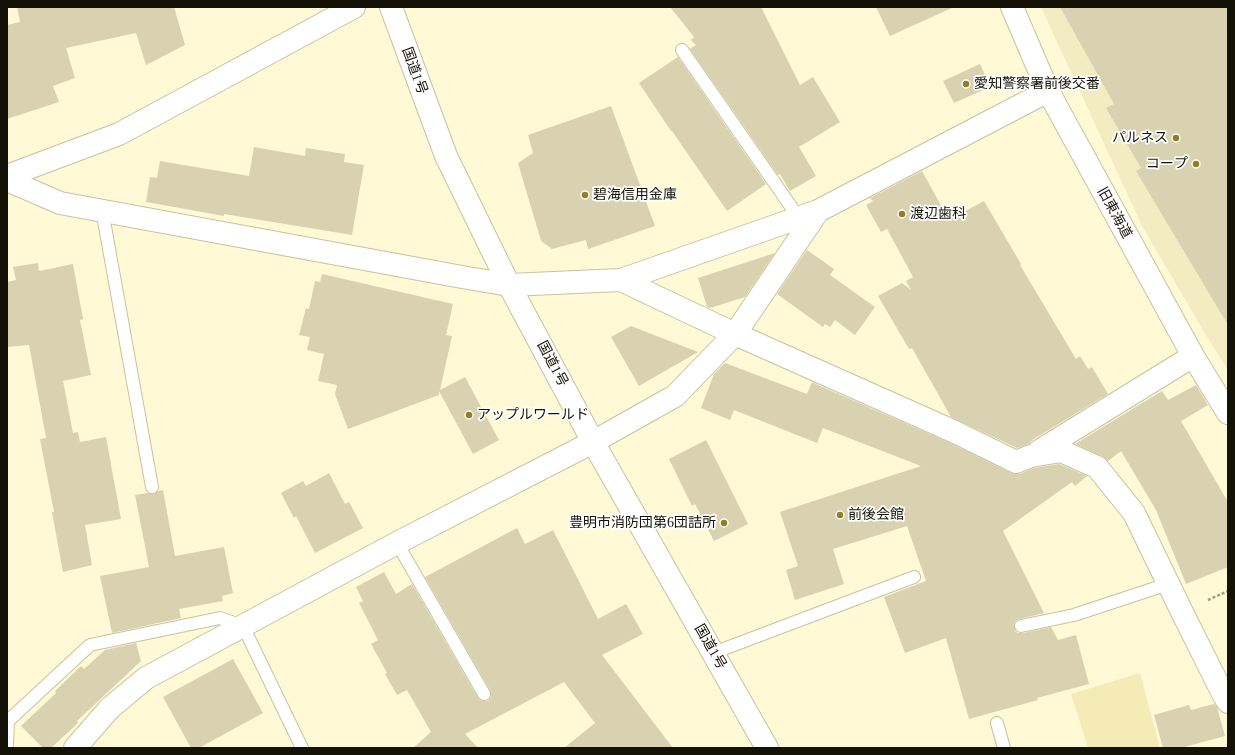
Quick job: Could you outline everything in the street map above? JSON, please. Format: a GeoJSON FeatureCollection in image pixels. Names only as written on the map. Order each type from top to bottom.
{"type":"FeatureCollection","features":[{"type":"Feature","properties":{"kind":"main road"},"geometry":{"type":"LineString","coordinates":[[7,176],[119,134],[354,7]]}},
{"type":"Feature","properties":{"kind":"main road","name":"国道1号"},"geometry":{"type":"LineString","coordinates":[[391,7],[446,156],[509,285],[593,442],[767,748]]}},
{"type":"Feature","properties":{"kind":"main road","name":"旧東海道"},"geometry":{"type":"LineString","coordinates":[[1012,7],[1048,91],[1193,356],[1228,413]]}},
{"type":"Feature","properties":{"kind":"main road"},"geometry":{"type":"LineString","coordinates":[[7,180],[60,202],[509,285],[621,280],[808,215],[1048,91]]}},
{"type":"Feature","properties":{"kind":"main road"},"geometry":{"type":"LineString","coordinates":[[75,748],[110,708],[146,678],[397,543],[593,442],[675,396],[735,334],[808,215]]}},
{"type":"Feature","properties":{"kind":"main road"},"geometry":{"type":"LineString","coordinates":[[621,280],[735,334],[955,432],[1016,462],[1031,456],[1193,356]]}},
{"type":"Feature","properties":{"kind":"main road"},"geometry":{"type":"LineString","coordinates":[[1031,456],[1061,451],[1097,467],[1134,513],[1228,702]]}},
{"type":"Feature","properties":{"kind":"lane"},"geometry":{"type":"LineString","coordinates":[[682,50],[808,215]]}},
{"type":"Feature","properties":{"kind":"lane"},"geometry":{"type":"LineString","coordinates":[[102,210],[152,487]]}},
{"type":"Feature","properties":{"kind":"lane"},"geometry":{"type":"LineString","coordinates":[[397,543],[484,694]]}},
{"type":"Feature","properties":{"kind":"lane"},"geometry":{"type":"LineString","coordinates":[[713,653],[914,577]]}},
{"type":"Feature","properties":{"kind":"lane"},"geometry":{"type":"LineString","coordinates":[[1021,626],[1074,615],[1168,584]]}},
{"type":"Feature","properties":{"kind":"lane"},"geometry":{"type":"LineString","coordinates":[[7,744],[8,721],[90,645],[220,618],[243,626],[302,748]]}},
{"type":"Feature","properties":{"kind":"lane"},"geometry":{"type":"LineString","coordinates":[[997,723],[1004,748]]}},
{"type":"Feature","properties":{"kind":"shaded area","name":"パルネス"},"geometry":{"type":"Polygon","coordinates":[[[1041,7],[1228,7],[1228,370],[1142,226],[1041,7]]]}},
{"type":"Feature","properties":{"kind":"shaded area"},"geometry":{"type":"Polygon","coordinates":[[[1140,673],[1160,748],[1088,748],[1071,694],[1140,673]]]}},
{"type":"Feature","properties":{"kind":"building"},"geometry":{"type":"Polygon","coordinates":[[[17,7],[174,7],[185,45],[146,65],[136,33],[66,48],[75,78],[53,86],[59,102],[7,119],[7,25],[20,22],[17,7]]]}},
{"type":"Feature","properties":{"kind":"building"},"geometry":{"type":"Polygon","coordinates":[[[670,7],[761,7],[800,85],[813,77],[840,122],[799,147],[816,176],[790,191],[780,174],[778,175],[690,49],[696,45],[691,40],[694,37],[670,7]]]}},
{"type":"Feature","properties":{"kind":"building"},"geometry":{"type":"Polygon","coordinates":[[[876,7],[954,7],[890,36],[876,7]]]}},
{"type":"Feature","properties":{"kind":"building","name":"パルネス"},"geometry":{"type":"Polygon","coordinates":[[[1060,7],[1228,7],[1228,325],[1136,171],[1141,168],[1106,108],[1114,104],[1060,7]]]}},
{"type":"Feature","properties":{"kind":"building"},"geometry":{"type":"Polygon","coordinates":[[[678,57],[766,184],[727,211],[639,83],[678,57]]]}},
{"type":"Feature","properties":{"kind":"building","name":"愛知警察署前後交番"},"geometry":{"type":"Polygon","coordinates":[[[980,64],[990,87],[954,103],[943,81],[980,64]]]}},
{"type":"Feature","properties":{"kind":"building","name":"碧海信用金庫"},"geometry":{"type":"Polygon","coordinates":[[[611,106],[655,226],[588,249],[586,240],[552,249],[541,241],[518,163],[533,153],[528,135],[611,106]]]}},
{"type":"Feature","properties":{"kind":"building"},"geometry":{"type":"Polygon","coordinates":[[[254,147],[305,156],[306,148],[345,154],[344,162],[364,165],[352,235],[224,214],[224,216],[146,202],[150,177],[157,178],[160,161],[249,176],[254,147]]]}},
{"type":"Feature","properties":{"kind":"building"},"geometry":{"type":"Polygon","coordinates":[[[922,171],[949,220],[984,201],[1076,359],[1080,356],[1088,369],[1092,367],[1108,394],[1032,440],[1029,444],[1017,448],[951,417],[912,348],[909,349],[878,296],[902,283],[911,290],[906,281],[913,277],[887,229],[881,232],[866,205],[873,201],[870,198],[922,171]]]}},
{"type":"Feature","properties":{"kind":"building"},"geometry":{"type":"Polygon","coordinates":[[[807,250],[834,269],[830,275],[875,307],[855,335],[835,320],[830,327],[825,324],[823,327],[777,294],[807,250]]]}},
{"type":"Feature","properties":{"kind":"building"},"geometry":{"type":"Polygon","coordinates":[[[775,253],[745,297],[710,308],[707,307],[698,278],[775,253]]]}},
{"type":"Feature","properties":{"kind":"building"},"geometry":{"type":"Polygon","coordinates":[[[38,263],[39,271],[73,264],[83,319],[80,320],[91,375],[63,381],[73,433],[78,432],[80,442],[106,437],[121,519],[85,525],[92,565],[63,572],[52,512],[54,512],[40,439],[46,438],[29,345],[7,347],[7,282],[16,280],[13,267],[38,263]]]}},
{"type":"Feature","properties":{"kind":"building"},"geometry":{"type":"Polygon","coordinates":[[[322,274],[453,304],[446,335],[452,336],[440,390],[465,377],[499,440],[473,454],[439,391],[439,395],[348,429],[335,394],[337,385],[318,381],[324,354],[307,350],[310,337],[299,335],[306,308],[309,309],[315,281],[320,282],[322,274]]]}},
{"type":"Feature","properties":{"kind":"building"},"geometry":{"type":"Polygon","coordinates":[[[631,326],[698,352],[639,386],[611,337],[631,326]]]}},
{"type":"Feature","properties":{"kind":"building"},"geometry":{"type":"Polygon","coordinates":[[[725,363],[807,394],[812,382],[950,443],[1011,473],[1020,474],[1034,468],[1059,464],[1087,476],[1075,486],[1072,482],[1003,531],[1044,613],[1016,620],[1014,624],[1015,631],[1018,633],[1023,633],[1051,627],[1058,640],[1076,635],[1089,684],[969,719],[946,638],[905,653],[884,597],[926,581],[907,526],[833,549],[844,584],[795,600],[786,570],[798,566],[780,512],[921,466],[823,428],[817,443],[734,410],[730,420],[701,408],[714,374],[725,363]]]}},
{"type":"Feature","properties":{"kind":"building"},"geometry":{"type":"Polygon","coordinates":[[[1196,385],[1208,405],[1181,421],[1228,502],[1228,567],[1186,584],[1156,510],[1121,451],[1108,461],[1102,456],[1075,444],[1162,391],[1168,400],[1196,385]]]}},
{"type":"Feature","properties":{"kind":"building"},"geometry":{"type":"Polygon","coordinates":[[[706,440],[748,524],[714,541],[695,504],[692,506],[669,459],[706,440]]]}},
{"type":"Feature","properties":{"kind":"building"},"geometry":{"type":"Polygon","coordinates":[[[329,473],[345,504],[349,502],[363,528],[315,553],[296,516],[294,518],[281,493],[303,481],[306,486],[329,473]]]}},
{"type":"Feature","properties":{"kind":"building"},"geometry":{"type":"Polygon","coordinates":[[[163,490],[175,556],[224,547],[233,593],[222,596],[223,601],[179,609],[181,618],[112,633],[100,576],[149,567],[135,495],[148,493],[154,494],[163,490]]]}},
{"type":"Feature","properties":{"kind":"building"},"geometry":{"type":"Polygon","coordinates":[[[517,528],[525,544],[553,530],[598,619],[626,604],[643,634],[602,655],[673,748],[564,748],[595,723],[564,682],[465,734],[478,748],[413,748],[431,732],[407,690],[397,695],[385,674],[387,673],[371,644],[378,640],[359,603],[363,601],[356,587],[384,572],[396,594],[412,584],[478,698],[481,701],[487,701],[491,697],[490,690],[425,577],[517,528]]]}},
{"type":"Feature","properties":{"kind":"building"},"geometry":{"type":"Polygon","coordinates":[[[136,643],[141,661],[77,721],[78,723],[51,748],[43,748],[21,726],[56,693],[55,691],[81,666],[84,669],[105,650],[136,643]]]}},
{"type":"Feature","properties":{"kind":"building"},"geometry":{"type":"Polygon","coordinates":[[[233,659],[263,713],[199,748],[191,748],[163,697],[233,659]]]}},
{"type":"Feature","properties":{"kind":"building"},"geometry":{"type":"Polygon","coordinates":[[[1214,704],[1217,707],[1225,736],[1181,748],[1163,748],[1154,715],[1189,705],[1191,710],[1214,704]]]}},
{"type":"Feature","properties":{"kind":"place","name":"愛知警察署前後交番"},"geometry":{"type":"Point","coordinates":[966,84]}},
{"type":"Feature","properties":{"kind":"place","name":"パルネス"},"geometry":{"type":"Point","coordinates":[1176,138]}},
{"type":"Feature","properties":{"kind":"place","name":"コープ"},"geometry":{"type":"Point","coordinates":[1196,164]}},
{"type":"Feature","properties":{"kind":"place","name":"碧海信用金庫"},"geometry":{"type":"Point","coordinates":[585,195]}},
{"type":"Feature","properties":{"kind":"place","name":"渡辺歯科"},"geometry":{"type":"Point","coordinates":[902,214]}},
{"type":"Feature","properties":{"kind":"place","name":"アップルワールド"},"geometry":{"type":"Point","coordinates":[469,415]}},
{"type":"Feature","properties":{"kind":"place","name":"前後会館"},"geometry":{"type":"Point","coordinates":[840,515]}},
{"type":"Feature","properties":{"kind":"place","name":"豊明市消防団第6団詰所"},"geometry":{"type":"Point","coordinates":[724,523]}}]}
